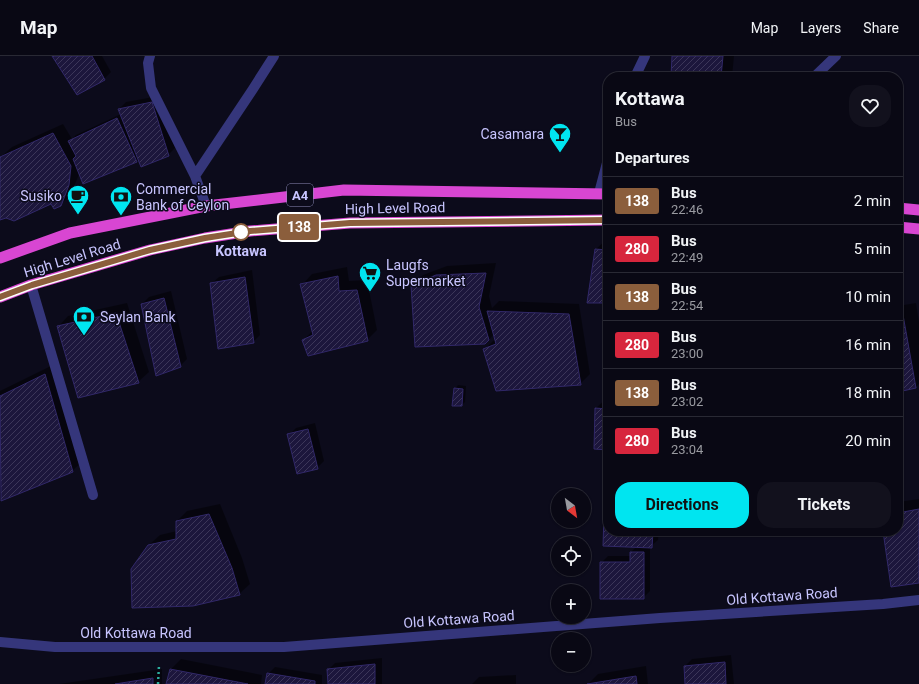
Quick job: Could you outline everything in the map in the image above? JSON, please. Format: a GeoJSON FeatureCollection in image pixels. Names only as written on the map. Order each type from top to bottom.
{"type":"FeatureCollection","features":[{"type":"Feature","properties":{"kind":"highway","name":"High Level Road"},"geometry":{"type":"LineString","coordinates":[[0,258],[70,233],[206,206],[344,190],[603,194]]}},
{"type":"Feature","properties":{"kind":"highway"},"geometry":{"type":"LineString","coordinates":[[903,208],[919,210]]}},
{"type":"Feature","properties":{"kind":"highway","name":"High Level Road"},"geometry":{"type":"LineString","coordinates":[[0,297],[32,285],[150,250],[205,238],[250,231],[350,223],[603,220]]}},
{"type":"Feature","properties":{"kind":"highway"},"geometry":{"type":"LineString","coordinates":[[903,227],[919,228]]}},
{"type":"Feature","properties":{"kind":"street"},"geometry":{"type":"LineString","coordinates":[[150,56],[148,62],[152,88],[195,176],[206,206]]}},
{"type":"Feature","properties":{"kind":"street"},"geometry":{"type":"LineString","coordinates":[[195,176],[274,56]]}},
{"type":"Feature","properties":{"kind":"street"},"geometry":{"type":"LineString","coordinates":[[637,72],[645,56]]}},
{"type":"Feature","properties":{"kind":"street"},"geometry":{"type":"LineString","coordinates":[[819,72],[836,56]]}},
{"type":"Feature","properties":{"kind":"street"},"geometry":{"type":"LineString","coordinates":[[32,285],[93,496]]}},
{"type":"Feature","properties":{"kind":"street","name":"Old Kottawa Road"},"geometry":{"type":"LineString","coordinates":[[0,642],[55,646],[284,647],[660,618],[883,604],[919,600]]}},
{"type":"Feature","properties":{"kind":"building"},"geometry":{"type":"Polygon","coordinates":[[[52,56],[92,56],[105,80],[77,95],[52,56]]]}},
{"type":"Feature","properties":{"kind":"building"},"geometry":{"type":"Polygon","coordinates":[[[672,56],[723,56],[721,72],[671,72],[672,56]]]}},
{"type":"Feature","properties":{"kind":"building"},"geometry":{"type":"Polygon","coordinates":[[[152,102],[169,156],[141,167],[118,109],[152,102]]]}},
{"type":"Feature","properties":{"kind":"building"},"geometry":{"type":"Polygon","coordinates":[[[117,118],[137,162],[83,184],[73,159],[76,156],[68,141],[117,118]]]}},
{"type":"Feature","properties":{"kind":"building"},"geometry":{"type":"Polygon","coordinates":[[[53,133],[71,166],[69,185],[61,206],[54,209],[51,204],[14,221],[6,218],[0,220],[0,157],[53,133]]]}},
{"type":"Feature","properties":{"kind":"building"},"geometry":{"type":"Polygon","coordinates":[[[595,249],[603,250],[603,303],[587,303],[595,249]]]}},
{"type":"Feature","properties":{"kind":"building"},"geometry":{"type":"Polygon","coordinates":[[[486,273],[479,307],[489,340],[485,344],[415,347],[411,285],[436,275],[486,273]]]}},
{"type":"Feature","properties":{"kind":"building"},"geometry":{"type":"Polygon","coordinates":[[[338,276],[339,291],[357,290],[368,341],[308,356],[302,340],[313,335],[300,284],[338,276]]]}},
{"type":"Feature","properties":{"kind":"building"},"geometry":{"type":"Polygon","coordinates":[[[245,277],[254,343],[218,349],[210,283],[245,277]]]}},
{"type":"Feature","properties":{"kind":"building"},"geometry":{"type":"Polygon","coordinates":[[[164,298],[181,367],[156,376],[141,304],[164,298]]]}},
{"type":"Feature","properties":{"kind":"building"},"geometry":{"type":"Polygon","coordinates":[[[487,311],[569,314],[581,385],[496,391],[483,349],[496,344],[487,311]]]}},
{"type":"Feature","properties":{"kind":"building"},"geometry":{"type":"Polygon","coordinates":[[[116,313],[139,383],[78,398],[57,326],[116,313]]]}},
{"type":"Feature","properties":{"kind":"building"},"geometry":{"type":"Polygon","coordinates":[[[903,315],[916,388],[903,391],[903,315]]]}},
{"type":"Feature","properties":{"kind":"building"},"geometry":{"type":"Polygon","coordinates":[[[45,374],[73,472],[1,501],[0,396],[45,374]]]}},
{"type":"Feature","properties":{"kind":"building"},"geometry":{"type":"Polygon","coordinates":[[[454,388],[463,389],[462,406],[452,406],[454,388]]]}},
{"type":"Feature","properties":{"kind":"building"},"geometry":{"type":"Polygon","coordinates":[[[595,408],[603,409],[603,450],[594,449],[595,408]]]}},
{"type":"Feature","properties":{"kind":"building"},"geometry":{"type":"Polygon","coordinates":[[[308,429],[318,469],[297,474],[287,434],[308,429]]]}},
{"type":"Feature","properties":{"kind":"building"},"geometry":{"type":"Polygon","coordinates":[[[919,509],[919,583],[891,587],[884,536],[903,536],[903,512],[919,509]]]}},
{"type":"Feature","properties":{"kind":"building"},"geometry":{"type":"Polygon","coordinates":[[[209,514],[232,568],[240,595],[193,606],[132,608],[131,569],[148,545],[176,539],[176,521],[209,514]]]}},
{"type":"Feature","properties":{"kind":"building"},"geometry":{"type":"Polygon","coordinates":[[[603,536],[653,536],[652,548],[603,546],[603,536]]]}},
{"type":"Feature","properties":{"kind":"building"},"geometry":{"type":"Polygon","coordinates":[[[630,552],[644,552],[644,599],[600,599],[600,562],[630,562],[630,552]]]}},
{"type":"Feature","properties":{"kind":"building"},"geometry":{"type":"Polygon","coordinates":[[[725,662],[726,684],[685,684],[684,666],[725,662]]]}},
{"type":"Feature","properties":{"kind":"building"},"geometry":{"type":"Polygon","coordinates":[[[375,664],[375,684],[328,684],[327,669],[375,664]]]}},
{"type":"Feature","properties":{"kind":"building"},"geometry":{"type":"Polygon","coordinates":[[[170,669],[248,684],[166,684],[170,669]]]}},
{"type":"Feature","properties":{"kind":"building"},"geometry":{"type":"Polygon","coordinates":[[[267,673],[315,681],[315,684],[265,684],[267,673]]]}},
{"type":"Feature","properties":{"kind":"building"},"geometry":{"type":"Polygon","coordinates":[[[636,676],[637,684],[587,684],[636,676]]]}},
{"type":"Feature","properties":{"kind":"building"},"geometry":{"type":"Polygon","coordinates":[[[153,678],[153,684],[115,684],[153,678]]]}},
{"type":"Feature","properties":{"kind":"bus line","name":"138"},"geometry":{"type":"LineString","coordinates":[[0,297],[32,285],[150,250],[205,238],[250,231],[350,223],[603,220]]}},
{"type":"Feature","properties":{"kind":"place","name":"Casamara"},"geometry":{"type":"Point","coordinates":[560,154]}},
{"type":"Feature","properties":{"kind":"place","name":"Susiko"},"geometry":{"type":"Point","coordinates":[78,216]}},
{"type":"Feature","properties":{"kind":"place","name":"Commercial Bank of Ceylon"},"geometry":{"type":"Point","coordinates":[121,216]}},
{"type":"Feature","properties":{"kind":"place","name":"Kottawa"},"geometry":{"type":"Point","coordinates":[241,232]}},
{"type":"Feature","properties":{"kind":"place","name":"Laugfs Supermarket"},"geometry":{"type":"Point","coordinates":[370,292]}},
{"type":"Feature","properties":{"kind":"place","name":"Seylan Bank"},"geometry":{"type":"Point","coordinates":[84,336]}}]}
